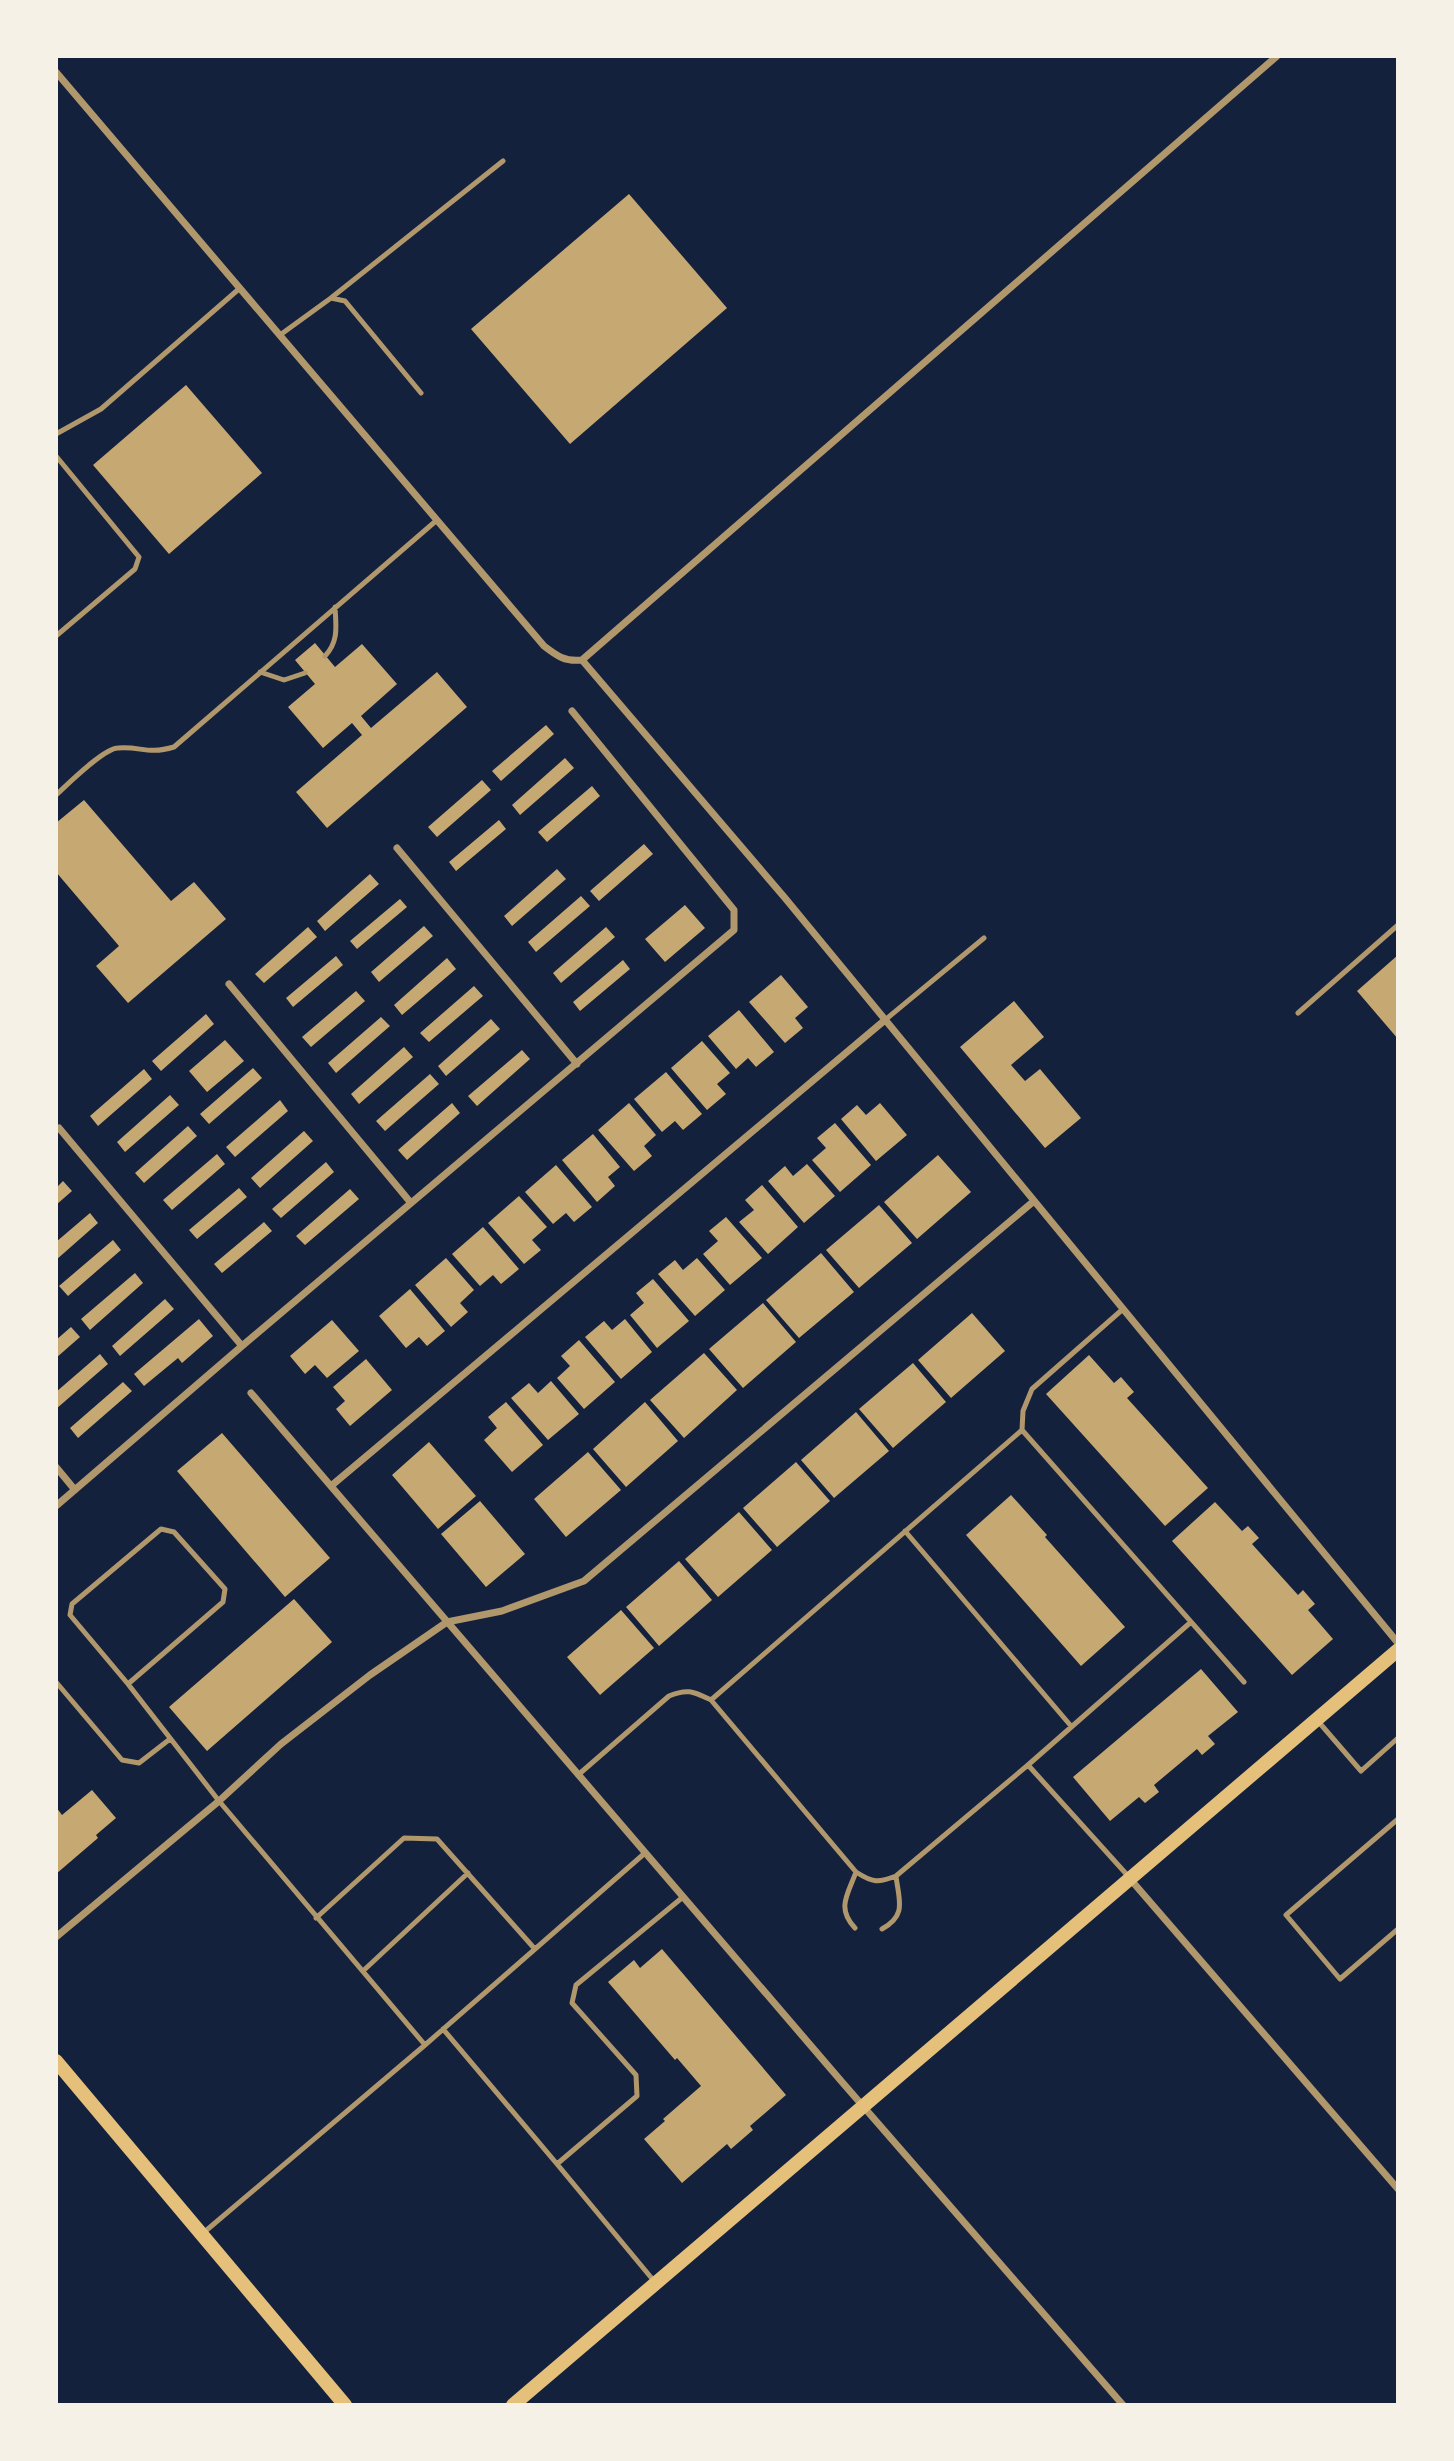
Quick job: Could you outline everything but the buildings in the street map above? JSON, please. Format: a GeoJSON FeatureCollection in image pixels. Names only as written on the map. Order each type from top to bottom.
{"type":"FeatureCollection","features":[{"type":"Feature","properties":{"kind":"main road"},"geometry":{"type":"LineString","coordinates":[[513,2405],[1398,1650]]}},
{"type":"Feature","properties":{"kind":"main road"},"geometry":{"type":"LineString","coordinates":[[56,2061],[345,2405]]}},
{"type":"Feature","properties":{"kind":"street"},"geometry":{"type":"LineString","coordinates":[[56,72],[59,82],[240,288],[544,646],[556,656],[570,662],[582,660],[1277,56]]}},
{"type":"Feature","properties":{"kind":"street"},"geometry":{"type":"LineString","coordinates":[[582,660],[885,1020],[1398,1643]]}},
{"type":"Feature","properties":{"kind":"street"},"geometry":{"type":"LineString","coordinates":[[56,1506],[734,930],[734,910],[572,711]]}},
{"type":"Feature","properties":{"kind":"street"},"geometry":{"type":"LineString","coordinates":[[397,848],[577,1063]]}},
{"type":"Feature","properties":{"kind":"street"},"geometry":{"type":"LineString","coordinates":[[229,984],[411,1203]]}},
{"type":"Feature","properties":{"kind":"street"},"geometry":{"type":"LineString","coordinates":[[331,1486],[885,1020]]}},
{"type":"Feature","properties":{"kind":"street"},"geometry":{"type":"LineString","coordinates":[[59,1128],[242,1346]]}},
{"type":"Feature","properties":{"kind":"street"},"geometry":{"type":"LineString","coordinates":[[56,1937],[291,1737],[370,1675],[447,1622],[502,1611],[584,1581],[1034,1201]]}},
{"type":"Feature","properties":{"kind":"street"},"geometry":{"type":"LineString","coordinates":[[251,1393],[1123,2405]]}},
{"type":"Feature","properties":{"kind":"street"},"geometry":{"type":"LineString","coordinates":[[56,1467],[75,1490]]}},
{"type":"Feature","properties":{"kind":"street"},"geometry":{"type":"LineString","coordinates":[[1131,1880],[1398,2189]]}},
{"type":"Feature","properties":{"kind":"lane"},"geometry":{"type":"LineString","coordinates":[[280,335],[331,298],[503,161]]}},
{"type":"Feature","properties":{"kind":"lane"},"geometry":{"type":"LineString","coordinates":[[56,434],[101,409],[240,288]]}},
{"type":"Feature","properties":{"kind":"lane"},"geometry":{"type":"LineString","coordinates":[[331,298],[345,301],[422,393]]}},
{"type":"Feature","properties":{"kind":"lane"},"geometry":{"type":"LineString","coordinates":[[56,456],[139,557],[135,569],[56,636]]}},
{"type":"Feature","properties":{"kind":"lane"},"geometry":{"type":"LineString","coordinates":[[56,795],[90,764],[116,747],[156,752],[174,747],[437,520]]}},
{"type":"Feature","properties":{"kind":"lane"},"geometry":{"type":"LineString","coordinates":[[325,656],[337,636],[335,607]]}},
{"type":"Feature","properties":{"kind":"lane"},"geometry":{"type":"LineString","coordinates":[[260,672],[284,680],[305,673]]}},
{"type":"Feature","properties":{"kind":"lane"},"geometry":{"type":"LineString","coordinates":[[1298,1013],[1398,925]]}},
{"type":"Feature","properties":{"kind":"lane"},"geometry":{"type":"LineString","coordinates":[[885,1020],[984,938]]}},
{"type":"Feature","properties":{"kind":"lane"},"geometry":{"type":"LineString","coordinates":[[1124,1309],[1032,1389],[1023,1411],[1022,1430],[1244,1682]]}},
{"type":"Feature","properties":{"kind":"lane"},"geometry":{"type":"LineString","coordinates":[[711,1700],[1022,1430]]}},
{"type":"Feature","properties":{"kind":"lane"},"geometry":{"type":"LineString","coordinates":[[128,1684],[223,1602],[225,1589],[174,1532],[161,1529],[72,1604],[70,1615],[128,1684],[219,1801],[425,2045]]}},
{"type":"Feature","properties":{"kind":"lane"},"geometry":{"type":"LineString","coordinates":[[905,1531],[1071,1726]]}},
{"type":"Feature","properties":{"kind":"lane"},"geometry":{"type":"LineString","coordinates":[[578,1774],[669,1696],[681,1691],[693,1692],[711,1700],[856,1872],[880,1882],[896,1876],[1191,1622]]}},
{"type":"Feature","properties":{"kind":"lane"},"geometry":{"type":"LineString","coordinates":[[56,1682],[122,1760],[139,1763],[170,1739]]}},
{"type":"Feature","properties":{"kind":"lane"},"geometry":{"type":"LineString","coordinates":[[1317,1720],[1362,1770],[1398,1738]]}},
{"type":"Feature","properties":{"kind":"lane"},"geometry":{"type":"LineString","coordinates":[[1028,1765],[1131,1880]]}},
{"type":"Feature","properties":{"kind":"lane"},"geometry":{"type":"LineString","coordinates":[[1398,1819],[1286,1915],[1340,1979],[1398,1929]]}},
{"type":"Feature","properties":{"kind":"lane"},"geometry":{"type":"LineString","coordinates":[[316,1918],[404,1838],[437,1839],[534,1948]]}},
{"type":"Feature","properties":{"kind":"lane"},"geometry":{"type":"LineString","coordinates":[[202,2234],[425,2045],[645,1853]]}},
{"type":"Feature","properties":{"kind":"lane"},"geometry":{"type":"LineString","coordinates":[[855,1928],[846,1918],[844,1906],[856,1872]]}},
{"type":"Feature","properties":{"kind":"lane"},"geometry":{"type":"LineString","coordinates":[[363,1971],[468,1873]]}},
{"type":"Feature","properties":{"kind":"lane"},"geometry":{"type":"LineString","coordinates":[[882,1928],[894,1922],[900,1912],[896,1876]]}},
{"type":"Feature","properties":{"kind":"lane"},"geometry":{"type":"LineString","coordinates":[[556,2165],[637,2096],[636,2075],[572,2003],[576,1985],[683,1897]]}},
{"type":"Feature","properties":{"kind":"lane"},"geometry":{"type":"LineString","coordinates":[[443,2029],[656,2283]]}}]}
